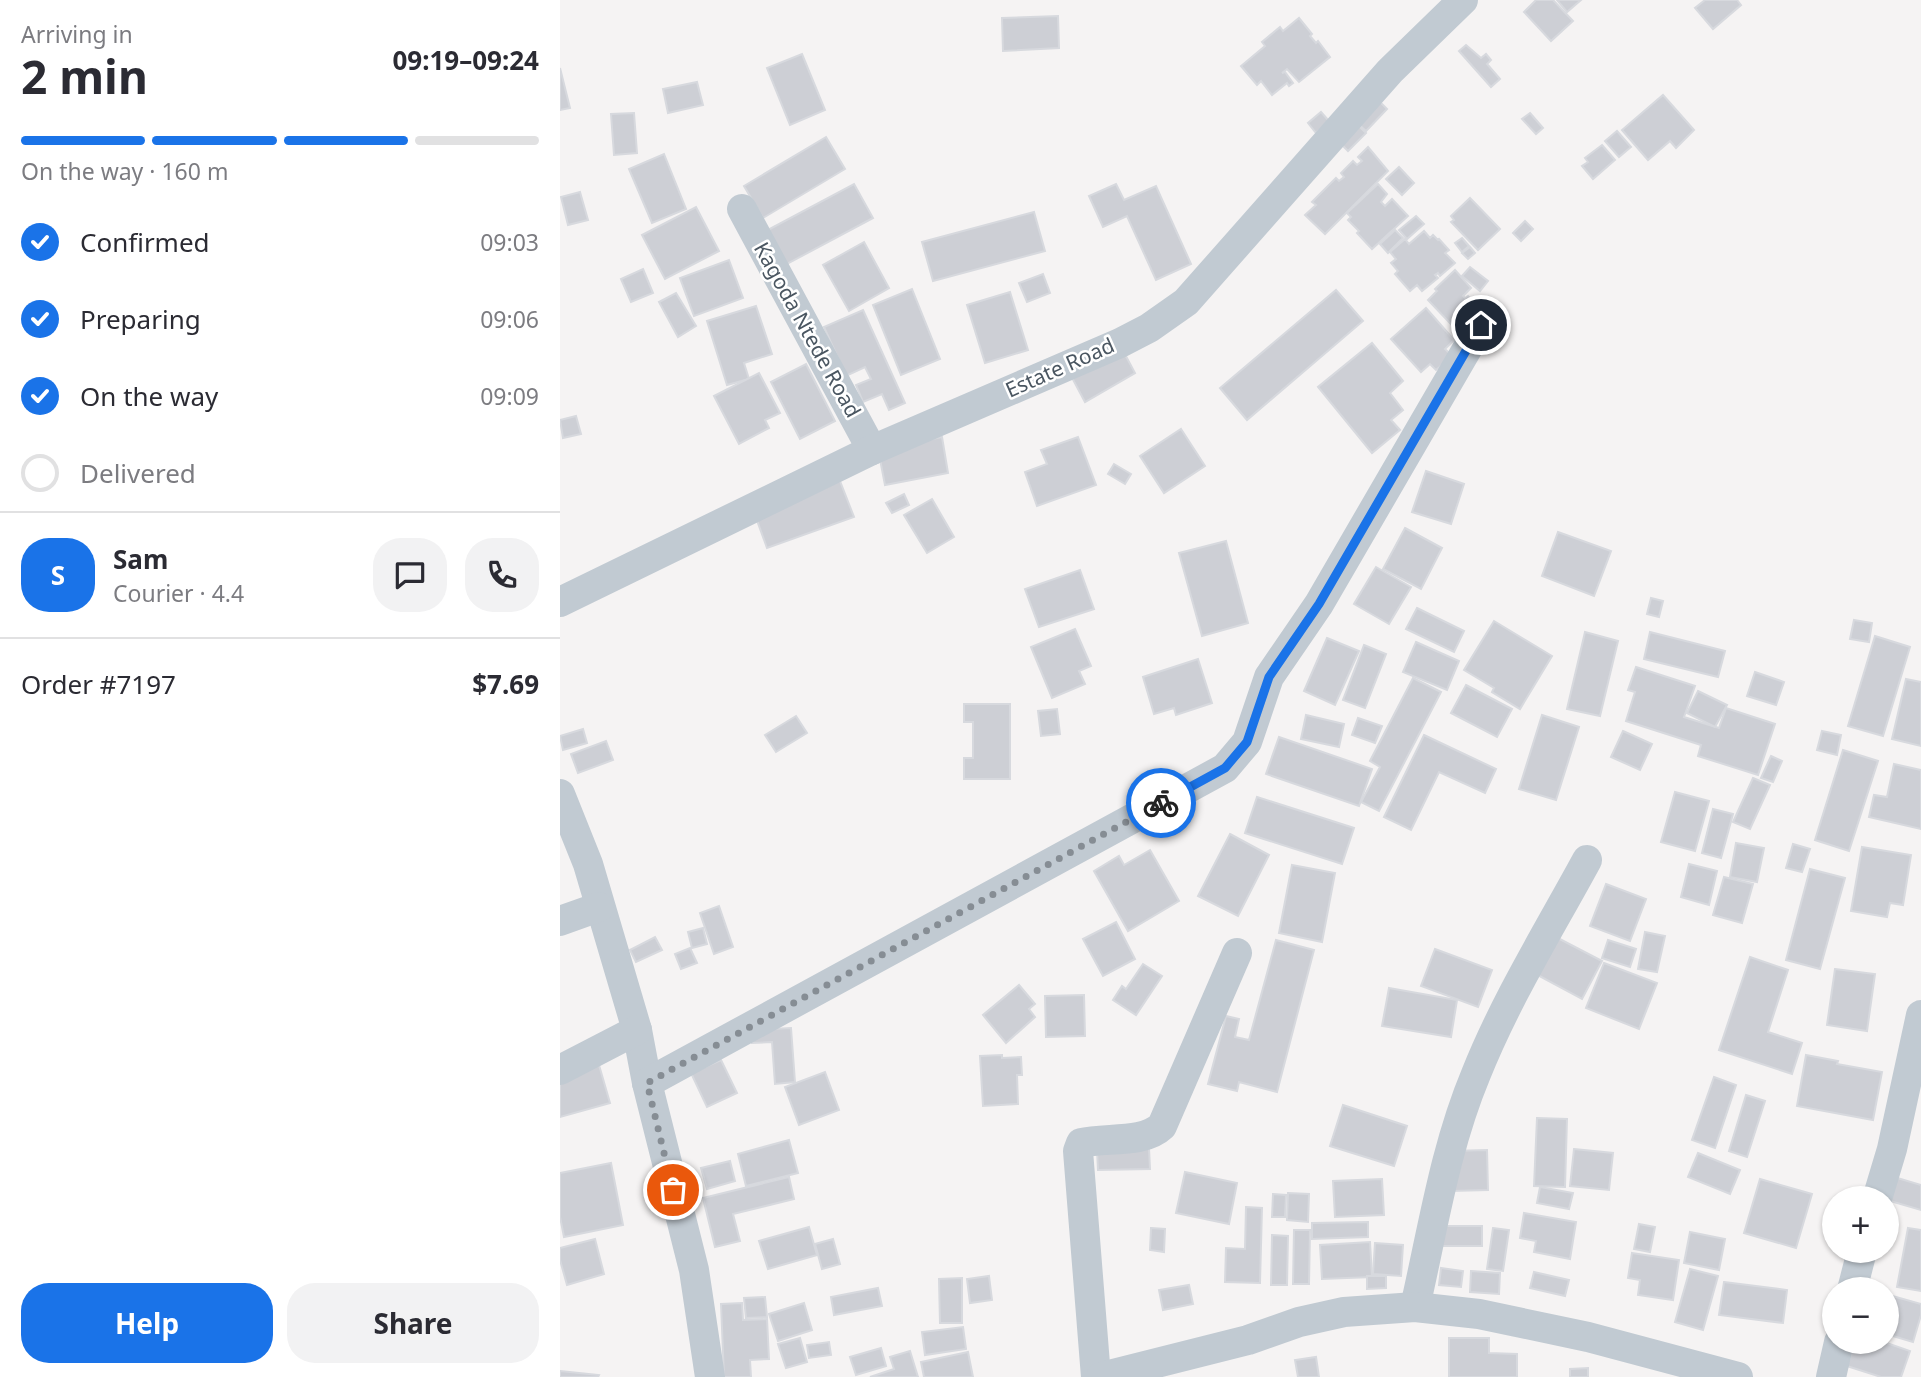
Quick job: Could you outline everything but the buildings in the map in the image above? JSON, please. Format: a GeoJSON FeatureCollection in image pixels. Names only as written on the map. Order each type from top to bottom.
{"type":"FeatureCollection","features":[{"type":"Feature","properties":{"kind":"street","name":"Estate Road"},"geometry":{"type":"LineString","coordinates":[[560,602],[872,450],[1119,343],[1166,317],[1186,302],[1390,71],[1463,0]]}},
{"type":"Feature","properties":{"kind":"street","name":"Kagoda Ntede Road"},"geometry":{"type":"LineString","coordinates":[[742,209],[872,450]]}},
{"type":"Feature","properties":{"kind":"street"},"geometry":{"type":"LineString","coordinates":[[647,1083],[1225,768],[1247,742],[1269,677],[1319,604],[1481,325]]}},
{"type":"Feature","properties":{"kind":"street"},"geometry":{"type":"LineString","coordinates":[[560,794],[587,864],[637,1030],[647,1083],[694,1270],[710,1377]]}},
{"type":"Feature","properties":{"kind":"street"},"geometry":{"type":"LineString","coordinates":[[1415,1307],[1440,1187],[1475,1074],[1506,1009],[1587,860]]}},
{"type":"Feature","properties":{"kind":"street"},"geometry":{"type":"LineString","coordinates":[[560,921],[599,907]]}},
{"type":"Feature","properties":{"kind":"street"},"geometry":{"type":"LineString","coordinates":[[1237,953],[1162,1126],[1156,1132],[1144,1136],[1082,1143],[1078,1151],[1099,1377],[1248,1340],[1299,1322],[1333,1314],[1415,1307],[1479,1314],[1588,1337],[1738,1377]]}},
{"type":"Feature","properties":{"kind":"street"},"geometry":{"type":"LineString","coordinates":[[1881,1186],[1892,1149],[1921,1015]]}},
{"type":"Feature","properties":{"kind":"street"},"geometry":{"type":"LineString","coordinates":[[560,1070],[637,1030]]}},
{"type":"Feature","properties":{"kind":"street"},"geometry":{"type":"LineString","coordinates":[[1831,1377],[1836,1354]]}},
{"type":"Feature","properties":{"kind":"way so far"},"geometry":{"type":"LineString","coordinates":[[673,1190],[647,1083],[1161,803]]}},
{"type":"Feature","properties":{"kind":"route"},"geometry":{"type":"LineString","coordinates":[[1161,803],[1225,768],[1247,742],[1269,677],[1319,604],[1481,325]]}}]}
